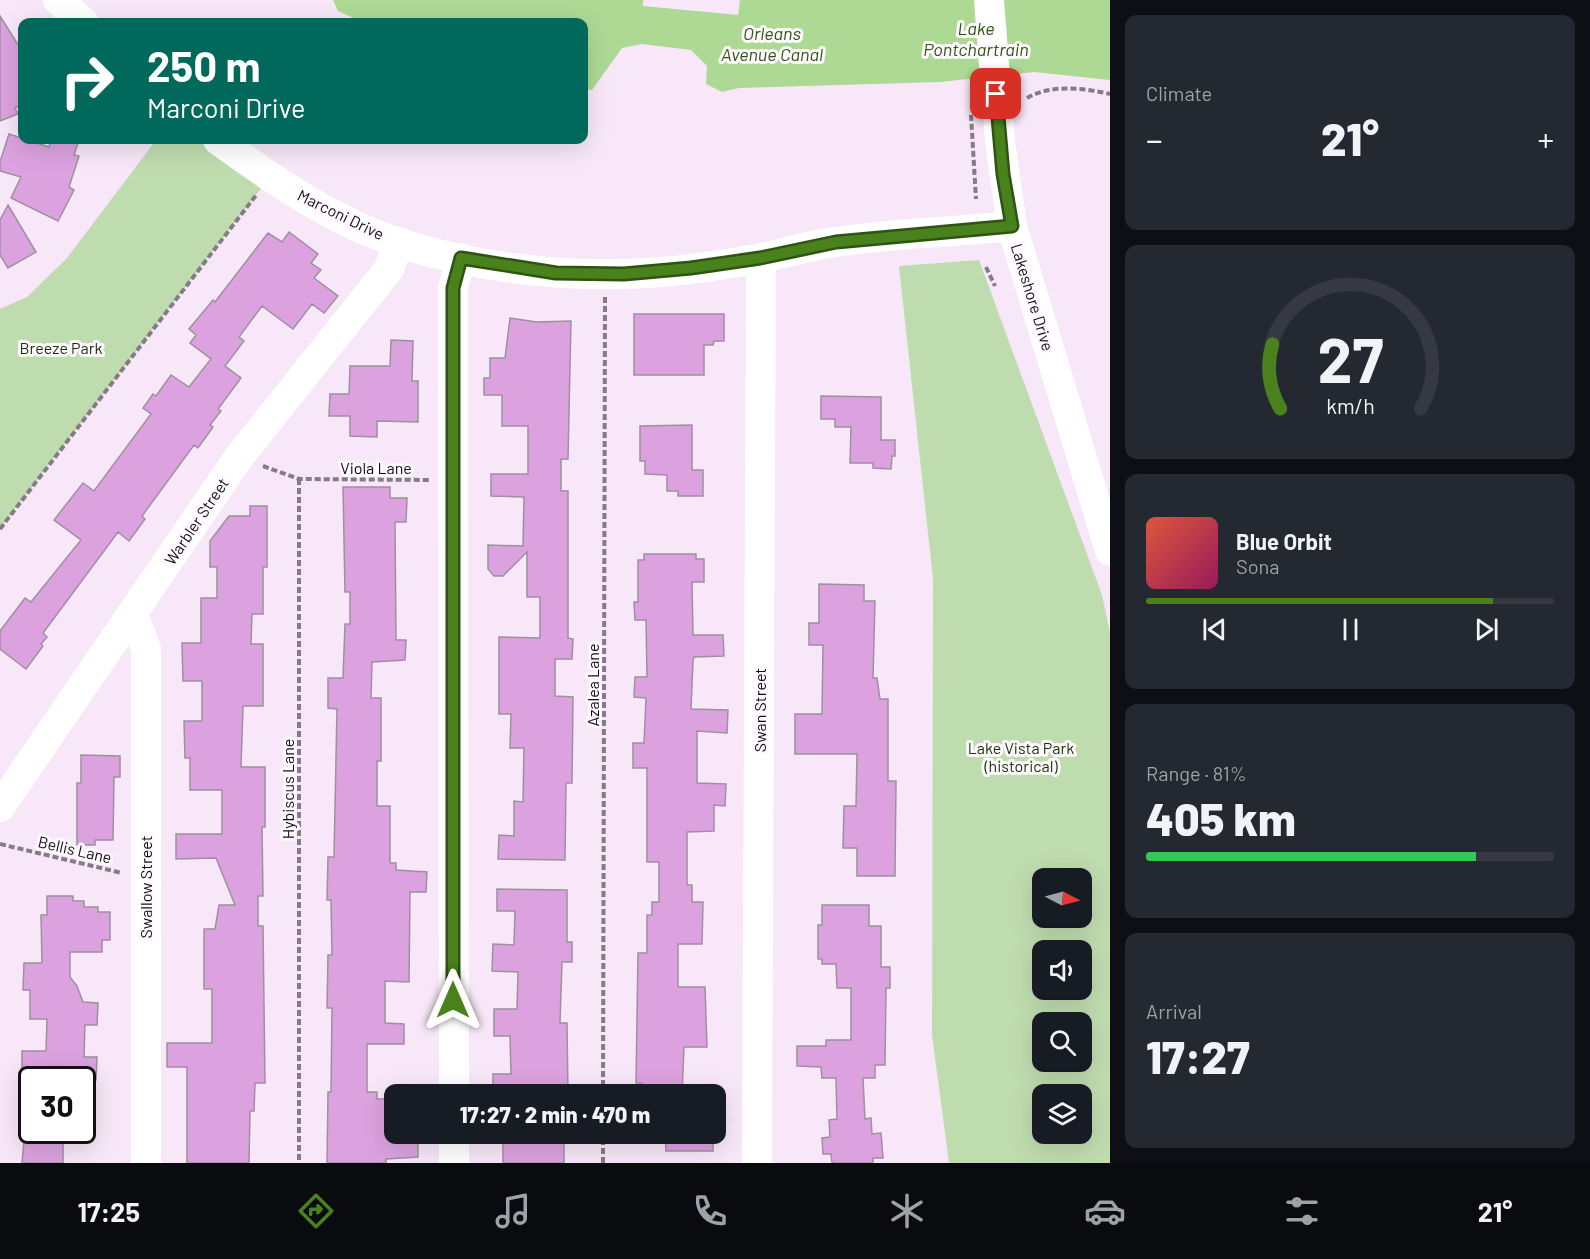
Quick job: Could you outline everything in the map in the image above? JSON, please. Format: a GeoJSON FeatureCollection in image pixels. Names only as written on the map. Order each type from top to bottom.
{"type":"FeatureCollection","features":[{"type":"Feature","properties":{"kind":"street"},"geometry":{"type":"LineString","coordinates":[[58,0],[78,18]]}},
{"type":"Feature","properties":{"kind":"street","name":"Lakeshore Drive"},"geometry":{"type":"LineString","coordinates":[[989,0],[1003,174],[1012,226],[1110,551]]}},
{"type":"Feature","properties":{"kind":"street","name":"Marconi Drive"},"geometry":{"type":"LineString","coordinates":[[224,144],[270,177],[364,229],[399,242],[461,258],[556,273],[605,275],[672,271],[760,258],[836,242],[1012,226]]}},
{"type":"Feature","properties":{"kind":"street","name":"Warbler Street"},"geometry":{"type":"LineString","coordinates":[[0,807],[239,457],[389,269],[399,242]]}},
{"type":"Feature","properties":{"kind":"street"},"geometry":{"type":"LineString","coordinates":[[454,1084],[453,288],[461,258]]}},
{"type":"Feature","properties":{"kind":"street","name":"Swan Street"},"geometry":{"type":"LineString","coordinates":[[756,1163],[760,258]]}},
{"type":"Feature","properties":{"kind":"street","name":"Swallow Street"},"geometry":{"type":"LineString","coordinates":[[133,613],[146,649],[146,1163]]}},
{"type":"Feature","properties":{"kind":"street"},"geometry":{"type":"LineString","coordinates":[[454,1144],[454,1163]]}},
{"type":"Feature","properties":{"kind":"path"},"geometry":{"type":"LineString","coordinates":[[1027,98],[1039,91],[1087,89],[1110,94]]}},
{"type":"Feature","properties":{"kind":"path"},"geometry":{"type":"LineString","coordinates":[[970,110],[976,199]]}},
{"type":"Feature","properties":{"kind":"path"},"geometry":{"type":"LineString","coordinates":[[0,529],[270,177]]}},
{"type":"Feature","properties":{"kind":"path"},"geometry":{"type":"LineString","coordinates":[[986,267],[995,286]]}},
{"type":"Feature","properties":{"kind":"path","name":"Azalea Lane"},"geometry":{"type":"LineString","coordinates":[[603,1084],[605,275]]}},
{"type":"Feature","properties":{"kind":"path"},"geometry":{"type":"LineString","coordinates":[[239,457],[299,479]]}},
{"type":"Feature","properties":{"kind":"path","name":"Viola Lane"},"geometry":{"type":"LineString","coordinates":[[299,479],[452,480]]}},
{"type":"Feature","properties":{"kind":"path","name":"Hybiscus Lane"},"geometry":{"type":"LineString","coordinates":[[299,479],[299,1163]]}},
{"type":"Feature","properties":{"kind":"path","name":"Bellis Lane"},"geometry":{"type":"LineString","coordinates":[[0,844],[145,878]]}},
{"type":"Feature","properties":{"kind":"path"},"geometry":{"type":"LineString","coordinates":[[603,1144],[603,1163]]}},
{"type":"Feature","properties":{"kind":"green space","name":"Breeze Park"},"geometry":{"type":"Polygon","coordinates":[[[153,144],[224,144],[270,177],[0,529],[0,309],[27,297],[67,258],[153,144]]]}},
{"type":"Feature","properties":{"kind":"green space","name":"Lake Vista Park (historical)"},"geometry":{"type":"Polygon","coordinates":[[[979,260],[1102,595],[1110,633],[1110,1163],[949,1163],[932,1035],[933,579],[899,266],[979,260]]]}},
{"type":"Feature","properties":{"kind":"water","name":"Orleans Avenue Canal"},"geometry":{"type":"Polygon","coordinates":[[[333,0],[643,0],[643,6],[738,15],[740,0],[1110,0],[1110,80],[1034,72],[940,82],[739,88],[722,92],[706,84],[707,66],[691,50],[642,44],[622,48],[592,90],[588,90],[588,18],[353,18],[338,11],[333,0]]]}},
{"type":"Feature","properties":{"kind":"building"},"geometry":{"type":"Polygon","coordinates":[[[0,16],[18,45],[18,106],[15,108],[18,114],[0,121],[0,16]]]}},
{"type":"Feature","properties":{"kind":"building"},"geometry":{"type":"Polygon","coordinates":[[[9,134],[18,137],[18,144],[40,144],[49,147],[50,144],[78,144],[74,155],[79,156],[69,187],[74,190],[58,221],[11,198],[21,177],[0,171],[0,162],[9,134]]]}},
{"type":"Feature","properties":{"kind":"building"},"geometry":{"type":"Polygon","coordinates":[[[8,205],[36,252],[8,268],[0,255],[0,220],[8,205]]]}},
{"type":"Feature","properties":{"kind":"building"},"geometry":{"type":"Polygon","coordinates":[[[289,232],[318,254],[311,263],[321,270],[314,278],[338,296],[324,313],[312,304],[293,329],[262,306],[239,337],[244,341],[225,366],[241,378],[218,409],[221,411],[210,425],[213,427],[198,448],[194,445],[142,516],[145,519],[129,541],[118,532],[43,633],[47,637],[41,644],[43,646],[26,669],[0,649],[0,631],[25,598],[31,602],[81,540],[54,520],[83,483],[94,491],[151,414],[143,408],[153,394],[156,396],[171,375],[189,387],[211,359],[190,343],[196,335],[189,329],[213,300],[215,302],[268,233],[282,242],[289,232]]]}},
{"type":"Feature","properties":{"kind":"building"},"geometry":{"type":"Polygon","coordinates":[[[634,314],[724,314],[724,341],[714,341],[713,345],[704,345],[704,375],[634,375],[634,314]]]}},
{"type":"Feature","properties":{"kind":"building"},"geometry":{"type":"Polygon","coordinates":[[[510,318],[536,322],[571,321],[568,459],[561,459],[561,491],[568,491],[568,638],[573,639],[572,659],[555,659],[555,696],[573,697],[572,783],[566,783],[565,860],[498,859],[499,835],[514,836],[514,801],[523,802],[524,748],[510,748],[511,714],[499,714],[499,637],[540,638],[540,597],[527,597],[527,552],[503,576],[494,576],[488,569],[488,545],[523,546],[524,497],[491,496],[491,474],[528,474],[528,426],[502,426],[502,395],[484,395],[484,378],[490,378],[490,358],[505,358],[510,318]]]}},
{"type":"Feature","properties":{"kind":"building"},"geometry":{"type":"Polygon","coordinates":[[[391,340],[413,341],[412,381],[418,381],[418,422],[377,421],[377,437],[350,436],[350,416],[329,416],[330,394],[349,394],[350,366],[390,366],[391,340]]]}},
{"type":"Feature","properties":{"kind":"building"},"geometry":{"type":"Polygon","coordinates":[[[821,396],[881,397],[881,440],[895,440],[895,456],[892,456],[891,469],[873,468],[873,463],[850,463],[851,427],[835,427],[835,419],[821,419],[821,396]]]}},
{"type":"Feature","properties":{"kind":"building"},"geometry":{"type":"Polygon","coordinates":[[[692,425],[692,470],[703,470],[703,496],[678,496],[678,491],[667,491],[667,475],[645,474],[645,461],[640,461],[640,426],[692,425]]]}},
{"type":"Feature","properties":{"kind":"building"},"geometry":{"type":"Polygon","coordinates":[[[343,487],[390,487],[390,498],[407,498],[406,522],[395,522],[396,640],[406,640],[405,660],[372,662],[371,698],[381,698],[381,761],[377,761],[377,806],[390,806],[390,863],[396,863],[396,870],[427,872],[426,892],[410,892],[409,982],[385,981],[385,1023],[404,1024],[404,1044],[367,1044],[367,1092],[377,1092],[377,1099],[384,1099],[384,1144],[418,1144],[418,1157],[386,1159],[386,1163],[327,1163],[332,1008],[327,1008],[328,955],[332,955],[331,900],[327,900],[328,857],[334,857],[337,709],[328,708],[328,678],[343,678],[345,624],[350,624],[350,592],[345,592],[343,487]]]}},
{"type":"Feature","properties":{"kind":"building"},"geometry":{"type":"Polygon","coordinates":[[[250,506],[267,506],[267,567],[263,567],[263,614],[252,614],[251,644],[263,644],[263,706],[243,706],[241,767],[265,767],[265,827],[262,827],[263,896],[258,896],[258,926],[263,926],[265,1083],[255,1083],[254,1111],[250,1111],[249,1163],[187,1163],[187,1067],[167,1067],[167,1043],[212,1043],[212,989],[204,989],[204,929],[215,929],[219,905],[235,905],[216,858],[176,859],[176,834],[222,834],[222,790],[190,790],[190,758],[185,758],[184,721],[202,721],[202,681],[183,681],[182,643],[201,643],[201,598],[217,598],[217,567],[210,567],[210,541],[229,516],[250,516],[250,506]]]}},
{"type":"Feature","properties":{"kind":"building"},"geometry":{"type":"Polygon","coordinates":[[[644,554],[696,554],[696,559],[704,559],[704,582],[692,582],[693,635],[723,635],[724,656],[694,657],[693,661],[691,709],[728,710],[727,733],[697,731],[697,783],[726,784],[725,806],[714,805],[714,831],[687,832],[687,885],[692,885],[692,902],[703,902],[702,944],[678,944],[678,987],[705,987],[707,1047],[684,1047],[682,1084],[636,1083],[638,953],[647,953],[647,915],[652,915],[652,902],[659,902],[659,862],[647,862],[647,768],[633,768],[633,743],[644,743],[646,698],[634,697],[635,677],[647,677],[646,620],[635,620],[634,602],[638,602],[638,560],[644,560],[644,554]]]}},
{"type":"Feature","properties":{"kind":"building"},"geometry":{"type":"Polygon","coordinates":[[[819,584],[864,585],[864,601],[875,601],[873,678],[877,678],[880,699],[888,699],[888,781],[896,781],[895,876],[857,876],[857,848],[843,848],[844,806],[856,806],[857,754],[795,754],[795,714],[822,714],[823,645],[809,645],[809,623],[819,623],[819,584]]]}},
{"type":"Feature","properties":{"kind":"building"},"geometry":{"type":"Polygon","coordinates":[[[81,755],[120,756],[120,777],[114,777],[113,840],[95,840],[95,845],[77,845],[77,783],[81,783],[81,755]]]}},
{"type":"Feature","properties":{"kind":"building"},"geometry":{"type":"Polygon","coordinates":[[[497,889],[567,890],[567,942],[572,942],[572,962],[562,962],[560,1023],[567,1023],[568,1084],[493,1084],[493,1074],[511,1074],[510,1036],[494,1036],[494,1009],[517,1009],[518,972],[492,971],[493,944],[514,945],[515,911],[497,911],[497,889]]]}},
{"type":"Feature","properties":{"kind":"building"},"geometry":{"type":"Polygon","coordinates":[[[47,896],[73,896],[73,901],[84,901],[84,907],[98,907],[98,912],[110,912],[110,940],[102,940],[102,952],[70,952],[70,977],[77,986],[83,1002],[98,1003],[97,1025],[85,1025],[84,1057],[97,1057],[96,1080],[96,1066],[22,1066],[22,1051],[46,1051],[47,1019],[30,1019],[30,990],[23,990],[24,963],[42,963],[41,915],[47,915],[47,896]]]}},
{"type":"Feature","properties":{"kind":"building"},"geometry":{"type":"Polygon","coordinates":[[[822,905],[869,905],[869,926],[881,926],[881,967],[890,967],[890,988],[886,988],[885,1065],[875,1065],[875,1078],[863,1078],[865,1119],[871,1118],[872,1134],[881,1133],[883,1158],[873,1158],[873,1163],[832,1163],[831,1154],[823,1154],[822,1138],[830,1137],[829,1120],[837,1119],[836,1078],[822,1078],[821,1067],[797,1066],[797,1046],[826,1046],[826,1040],[851,1040],[851,988],[837,988],[836,964],[822,964],[822,959],[818,959],[818,925],[822,925],[822,905]]]}},
{"type":"Feature","properties":{"kind":"building"},"geometry":{"type":"Polygon","coordinates":[[[24,1144],[63,1144],[63,1163],[22,1163],[24,1144]]]}},
{"type":"Feature","properties":{"kind":"building"},"geometry":{"type":"Polygon","coordinates":[[[503,1144],[564,1144],[564,1163],[503,1163],[503,1144]]]}},
{"type":"Feature","properties":{"kind":"building"},"geometry":{"type":"Polygon","coordinates":[[[666,1144],[713,1144],[713,1151],[666,1151],[666,1144]]]}},
{"type":"Feature","properties":{"kind":"route"},"geometry":{"type":"LineString","coordinates":[[453,1000],[453,288],[461,258],[556,273],[605,275],[662,272],[760,258],[836,242],[1012,226],[1003,174],[996,94]]}},
{"type":"Feature","properties":{"kind":"water label","name":"Lake Pontchartrain"},"geometry":{"type":"Point","coordinates":[976,38]}}]}
